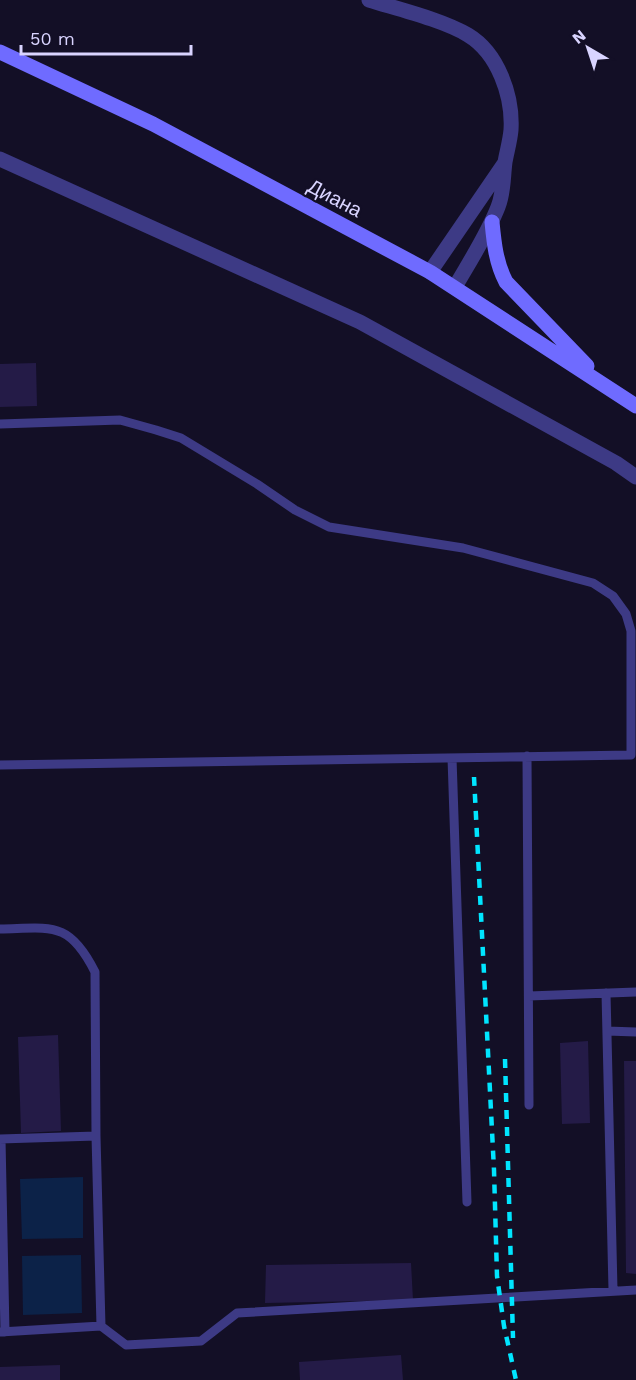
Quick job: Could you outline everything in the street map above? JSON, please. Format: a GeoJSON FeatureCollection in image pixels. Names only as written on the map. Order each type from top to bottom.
{"type":"FeatureCollection","features":[{"type":"Feature","properties":{"kind":"main road","name":"Диана"},"geometry":{"type":"LineString","coordinates":[[0,52],[153,124],[430,272],[636,406]]}},
{"type":"Feature","properties":{"kind":"main road"},"geometry":{"type":"LineString","coordinates":[[492,222],[499,268],[506,282],[516,295],[610,389]]}},
{"type":"Feature","properties":{"kind":"street"},"geometry":{"type":"LineString","coordinates":[[369,0],[450,26],[469,35],[480,44],[501,75],[507,92],[511,128],[499,203],[492,222],[454,286]]}},
{"type":"Feature","properties":{"kind":"street"},"geometry":{"type":"LineString","coordinates":[[0,159],[360,322],[616,463],[636,477]]}},
{"type":"Feature","properties":{"kind":"street"},"geometry":{"type":"LineString","coordinates":[[430,272],[505,162]]}},
{"type":"Feature","properties":{"kind":"lane"},"geometry":{"type":"LineString","coordinates":[[0,424],[120,420],[181,438],[295,510],[329,527],[463,548],[592,583],[613,596],[626,614],[631,631],[634,756],[0,765]]}},
{"type":"Feature","properties":{"kind":"lane"},"geometry":{"type":"LineString","coordinates":[[527,756],[530,1105]]}},
{"type":"Feature","properties":{"kind":"lane"},"geometry":{"type":"LineString","coordinates":[[452,758],[467,1202]]}},
{"type":"Feature","properties":{"kind":"lane"},"geometry":{"type":"LineString","coordinates":[[0,929],[51,928],[68,935],[88,958],[94,972],[101,1326]]}},
{"type":"Feature","properties":{"kind":"lane"},"geometry":{"type":"LineString","coordinates":[[529,996],[636,992]]}},
{"type":"Feature","properties":{"kind":"lane"},"geometry":{"type":"LineString","coordinates":[[606,993],[613,1290]]}},
{"type":"Feature","properties":{"kind":"lane"},"geometry":{"type":"LineString","coordinates":[[607,1031],[636,1032]]}},
{"type":"Feature","properties":{"kind":"lane"},"geometry":{"type":"LineString","coordinates":[[96,1136],[0,1139],[3,1332],[101,1326],[126,1345],[201,1341],[237,1313],[636,1290]]}},
{"type":"Feature","properties":{"kind":"water"},"geometry":{"type":"Polygon","coordinates":[[[83,1177],[83,1238],[22,1239],[20,1179],[83,1177]]]}},
{"type":"Feature","properties":{"kind":"water"},"geometry":{"type":"Polygon","coordinates":[[[81,1255],[82,1313],[23,1315],[22,1256],[81,1255]]]}},
{"type":"Feature","properties":{"kind":"building"},"geometry":{"type":"Polygon","coordinates":[[[36,363],[37,406],[0,407],[0,364],[36,363]]]}},
{"type":"Feature","properties":{"kind":"building"},"geometry":{"type":"Polygon","coordinates":[[[58,1035],[61,1131],[21,1133],[18,1037],[58,1035]]]}},
{"type":"Feature","properties":{"kind":"building"},"geometry":{"type":"Polygon","coordinates":[[[588,1041],[590,1123],[562,1124],[560,1043],[588,1041]]]}},
{"type":"Feature","properties":{"kind":"building"},"geometry":{"type":"Polygon","coordinates":[[[624,1061],[636,1061],[636,1274],[626,1273],[624,1061]]]}},
{"type":"Feature","properties":{"kind":"building"},"geometry":{"type":"Polygon","coordinates":[[[411,1263],[413,1300],[265,1303],[266,1265],[411,1263]]]}},
{"type":"Feature","properties":{"kind":"building"},"geometry":{"type":"Polygon","coordinates":[[[401,1355],[403,1380],[300,1380],[299,1362],[401,1355]]]}},
{"type":"Feature","properties":{"kind":"building"},"geometry":{"type":"Polygon","coordinates":[[[60,1365],[60,1380],[0,1380],[0,1367],[60,1365]]]}},
{"type":"Feature","properties":{"kind":"railway"},"geometry":{"type":"LineString","coordinates":[[474,777],[494,1170],[497,1276],[504,1326],[516,1380]]}},
{"type":"Feature","properties":{"kind":"railway"},"geometry":{"type":"LineString","coordinates":[[505,1059],[513,1338]]}}]}
